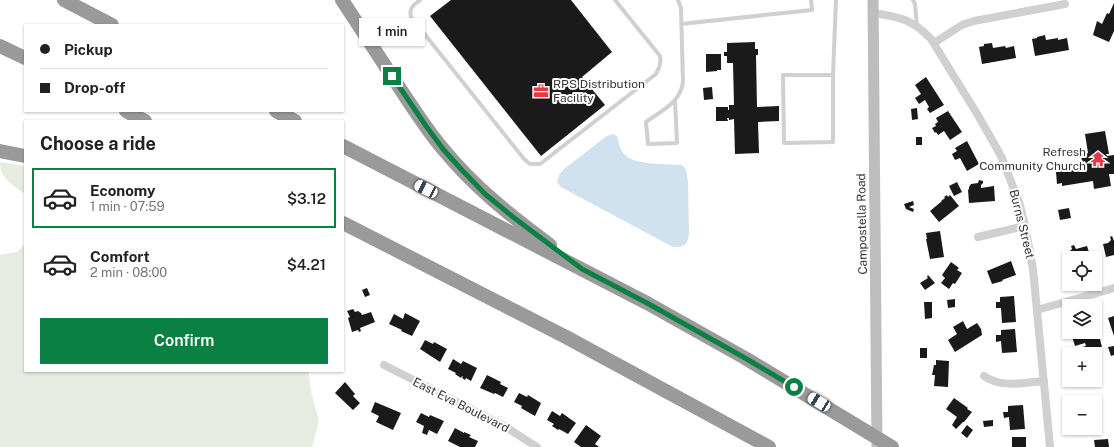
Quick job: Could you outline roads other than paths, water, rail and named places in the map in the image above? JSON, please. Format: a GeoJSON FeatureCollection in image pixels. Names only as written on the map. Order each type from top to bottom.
{"type":"FeatureCollection","features":[{"type":"Feature","properties":{"kind":"highway"},"geometry":{"type":"LineString","coordinates":[[64,0],[110,24]]}},
{"type":"Feature","properties":{"kind":"highway"},"geometry":{"type":"LineString","coordinates":[[342,0],[443,149],[485,194],[582,269]]}},
{"type":"Feature","properties":{"kind":"highway"},"geometry":{"type":"LineString","coordinates":[[0,46],[24,58]]}},
{"type":"Feature","properties":{"kind":"highway"},"geometry":{"type":"LineString","coordinates":[[128,112],[143,120]]}},
{"type":"Feature","properties":{"kind":"highway"},"geometry":{"type":"LineString","coordinates":[[278,112],[293,120]]}},
{"type":"Feature","properties":{"kind":"highway"},"geometry":{"type":"LineString","coordinates":[[344,147],[647,303],[745,358],[892,447]]}},
{"type":"Feature","properties":{"kind":"highway"},"geometry":{"type":"LineString","coordinates":[[0,151],[24,156]]}},
{"type":"Feature","properties":{"kind":"highway"},"geometry":{"type":"LineString","coordinates":[[344,224],[566,337],[769,447]]}},
{"type":"Feature","properties":{"kind":"highway"},"geometry":{"type":"LineString","coordinates":[[344,235],[566,337]]}},
{"type":"Feature","properties":{"kind":"main road","name":"Campostella Road"},"geometry":{"type":"LineString","coordinates":[[873,0],[877,447]]}},
{"type":"Feature","properties":{"kind":"street"},"geometry":{"type":"LineString","coordinates":[[934,43],[962,25],[974,20],[1065,4]]}},
{"type":"Feature","properties":{"kind":"street","name":"Burns Street"},"geometry":{"type":"LineString","coordinates":[[873,13],[907,20],[921,29],[934,43],[1002,158],[1020,205],[1033,269],[1050,447]]}},
{"type":"Feature","properties":{"kind":"street"},"geometry":{"type":"LineString","coordinates":[[978,237],[1025,226]]}},
{"type":"Feature","properties":{"kind":"street"},"geometry":{"type":"LineString","coordinates":[[1037,310],[1114,288]]}},
{"type":"Feature","properties":{"kind":"street","name":"East Eva Boulevard"},"geometry":{"type":"LineString","coordinates":[[384,365],[504,426],[537,447]]}},
{"type":"Feature","properties":{"kind":"street"},"geometry":{"type":"LineString","coordinates":[[984,376],[994,381],[1006,384],[1044,381]]}},
{"type":"Feature","properties":{"kind":"lane"},"geometry":{"type":"LineString","coordinates":[[420,0],[412,7],[410,11],[411,17],[524,159],[530,164],[540,164],[656,74],[661,64],[660,56],[615,0]]}},
{"type":"Feature","properties":{"kind":"lane"},"geometry":{"type":"LineString","coordinates":[[675,101],[677,143],[648,144],[646,122],[675,101],[682,90],[681,8],[678,0]]}},
{"type":"Feature","properties":{"kind":"lane"},"geometry":{"type":"LineString","coordinates":[[681,24],[812,10],[811,0]]}},
{"type":"Feature","properties":{"kind":"lane"},"geometry":{"type":"LineString","coordinates":[[833,74],[783,75],[784,143],[834,142],[833,74],[836,0]]}},
{"type":"Feature","properties":{"kind":"lane"},"geometry":{"type":"LineString","coordinates":[[913,0],[917,26]]}},
{"type":"Feature","properties":{"kind":"water"},"geometry":{"type":"Polygon","coordinates":[[[613,134],[617,136],[622,151],[626,156],[632,159],[640,162],[682,165],[685,169],[688,181],[689,234],[685,245],[673,247],[561,187],[557,182],[559,175],[564,169],[607,136],[613,134]]]}},
{"type":"Feature","properties":{"kind":"place","name":"RPS Distribution Facility"},"geometry":{"type":"Point","coordinates":[541,91]}},
{"type":"Feature","properties":{"kind":"place","name":"Refresh Community Church"},"geometry":{"type":"Point","coordinates":[1098,159]}}]}
